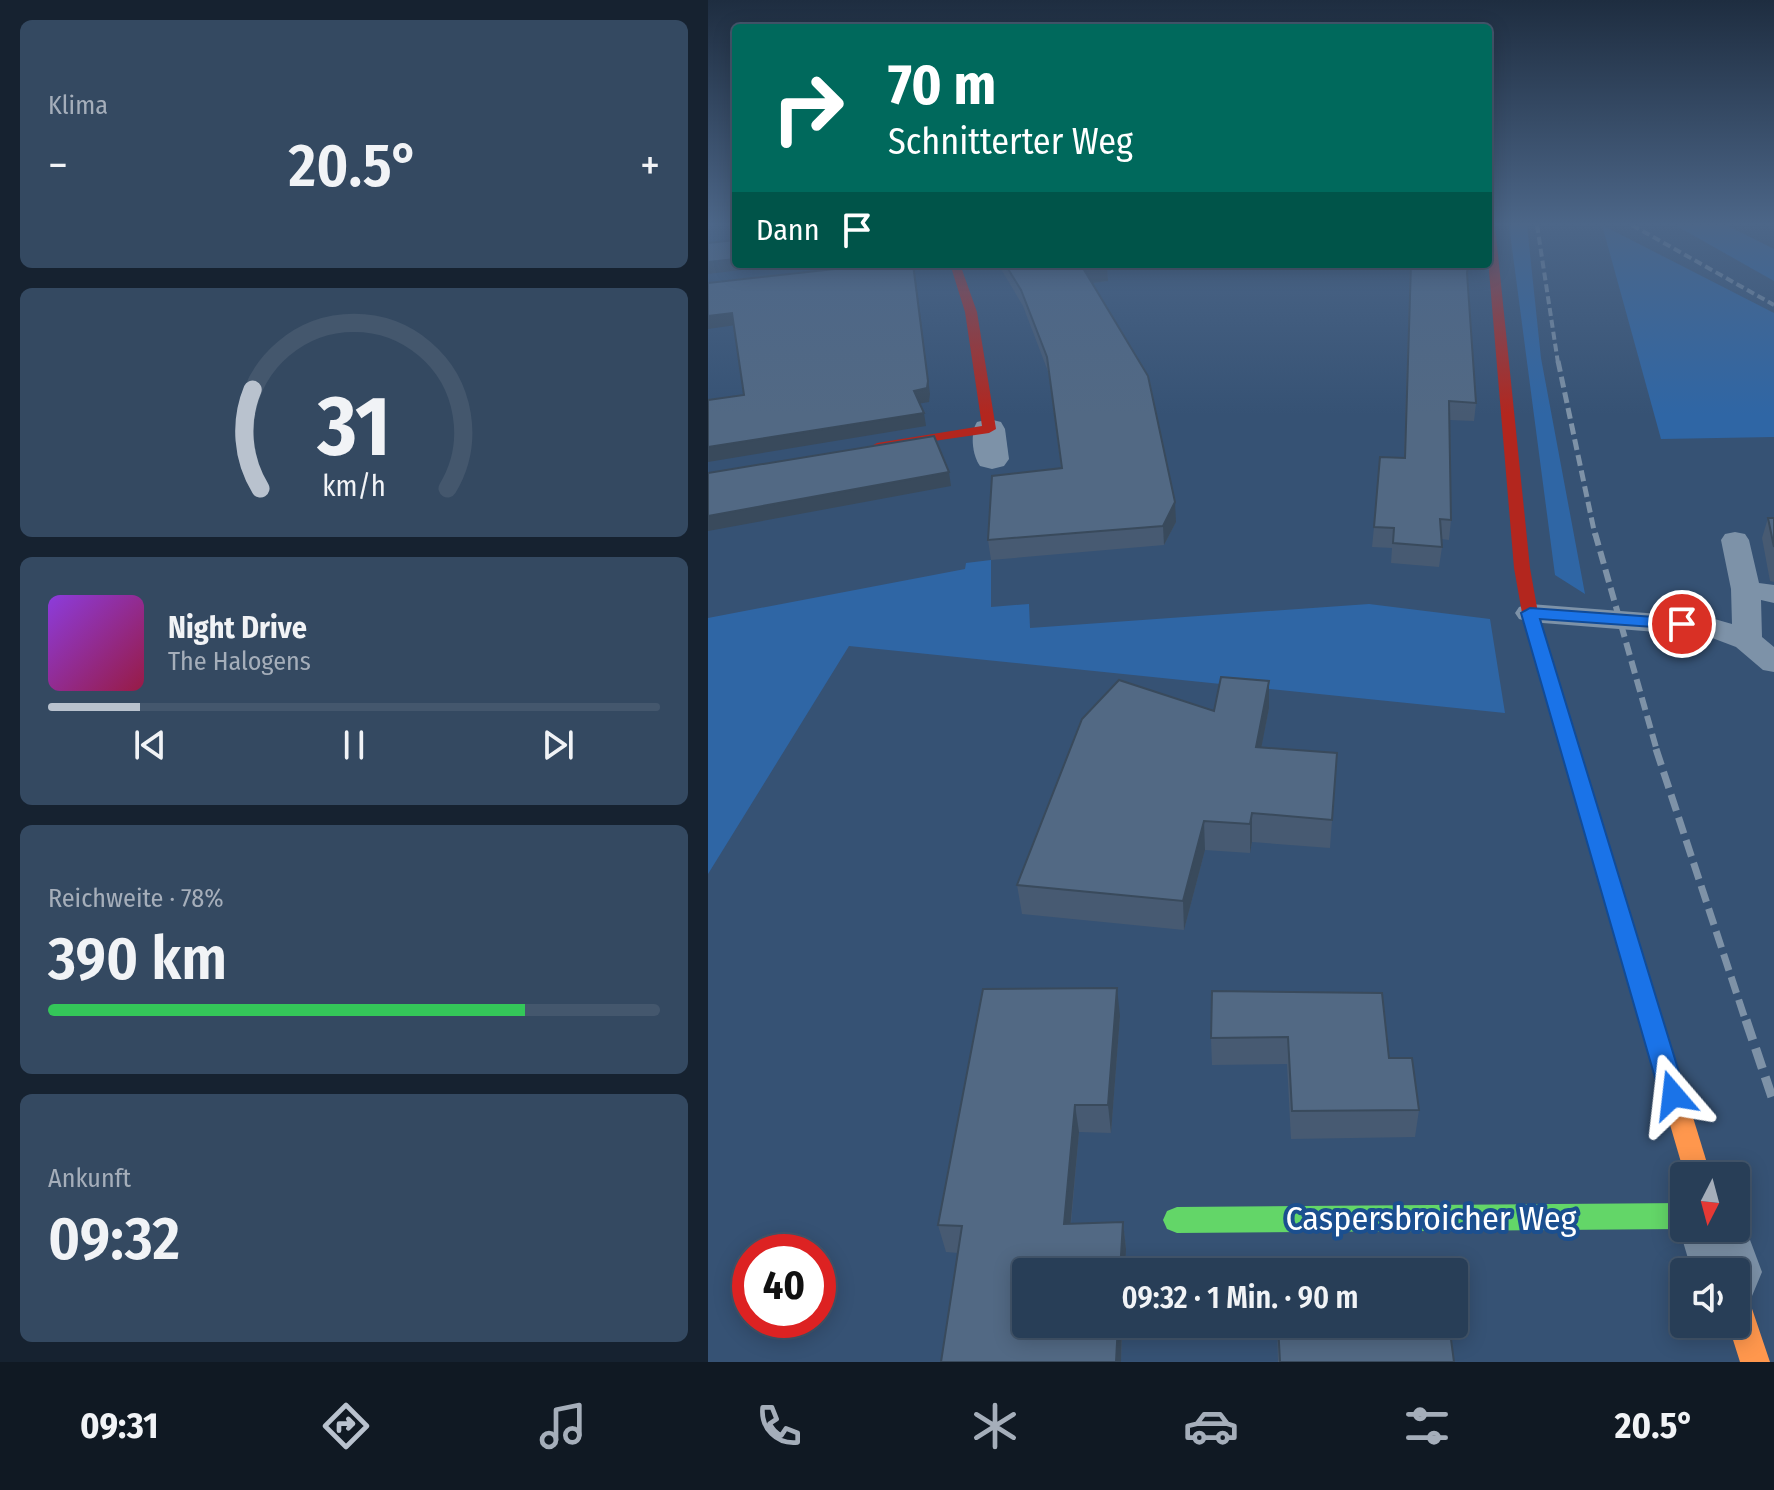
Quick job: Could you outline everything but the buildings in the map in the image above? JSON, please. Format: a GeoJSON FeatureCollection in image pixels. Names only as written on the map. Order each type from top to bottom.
{"type":"FeatureCollection","features":[{"type":"Feature","properties":{"kind":"street"},"geometry":{"type":"LineString","coordinates":[[855,451],[990,444],[971,312],[963,289]]}},
{"type":"Feature","properties":{"kind":"street"},"geometry":{"type":"LineString","coordinates":[[1496,289],[1521,552],[1530,613],[1694,1162]]}},
{"type":"Feature","properties":{"kind":"street","name":"Caspersbroicher Weg"},"geometry":{"type":"LineString","coordinates":[[1177,1220],[1670,1216]]}},
{"type":"Feature","properties":{"kind":"street"},"geometry":{"type":"LineString","coordinates":[[1748,1338],[1755,1362]]}},
{"type":"Feature","properties":{"kind":"lane"},"geometry":{"type":"LineString","coordinates":[[1735,540],[1760,591],[1747,640]]}},
{"type":"Feature","properties":{"kind":"lane"},"geometry":{"type":"LineString","coordinates":[[1530,613],[1711,627],[1747,640],[1774,663]]}},
{"type":"Feature","properties":{"kind":"shaded area"},"geometry":{"type":"Polygon","coordinates":[[[1517,289],[1534,289],[1541,358],[1585,594],[1555,575],[1517,289]]]}},
{"type":"Feature","properties":{"kind":"shaded area"},"geometry":{"type":"Polygon","coordinates":[[[1620,289],[1726,289],[1774,313],[1774,437],[1661,439],[1620,289]]]}},
{"type":"Feature","properties":{"kind":"shaded area"},"geometry":{"type":"Polygon","coordinates":[[[991,560],[991,607],[1029,604],[1030,628],[1369,604],[1490,619],[1505,713],[849,646],[708,874],[708,618],[965,569],[966,563],[991,560]]]}},
{"type":"Feature","properties":{"kind":"railway"},"geometry":{"type":"LineString","coordinates":[[1547,289],[1558,363]]}},
{"type":"Feature","properties":{"kind":"railway"},"geometry":{"type":"LineString","coordinates":[[1745,289],[1774,305]]}},
{"type":"Feature","properties":{"kind":"railway"},"geometry":{"type":"LineString","coordinates":[[1558,361],[1595,535]]}},
{"type":"Feature","properties":{"kind":"railway"},"geometry":{"type":"LineString","coordinates":[[1595,533],[1657,751]]}},
{"type":"Feature","properties":{"kind":"railway"},"geometry":{"type":"LineString","coordinates":[[1656,749],[1746,1022]]}},
{"type":"Feature","properties":{"kind":"railway"},"geometry":{"type":"LineString","coordinates":[[1746,1020],[1774,1103]]}},
{"type":"Feature","properties":{"kind":"traffic: fast"},"geometry":{"type":"LineString","coordinates":[[1177,1220],[1670,1216]]}},
{"type":"Feature","properties":{"kind":"traffic: slow"},"geometry":{"type":"LineString","coordinates":[[1584,795],[1694,1162]]}},
{"type":"Feature","properties":{"kind":"traffic: slow"},"geometry":{"type":"LineString","coordinates":[[1748,1338],[1755,1362]]}},
{"type":"Feature","properties":{"kind":"traffic: jam"},"geometry":{"type":"LineString","coordinates":[[877,447],[989,429],[971,312],[963,289]]}},
{"type":"Feature","properties":{"kind":"traffic: jam"},"geometry":{"type":"LineString","coordinates":[[1496,289],[1522,568],[1530,613],[1584,795]]}},
{"type":"Feature","properties":{"kind":"route"},"geometry":{"type":"LineString","coordinates":[[1673,1095],[1530,613],[1682,624]]}}]}
